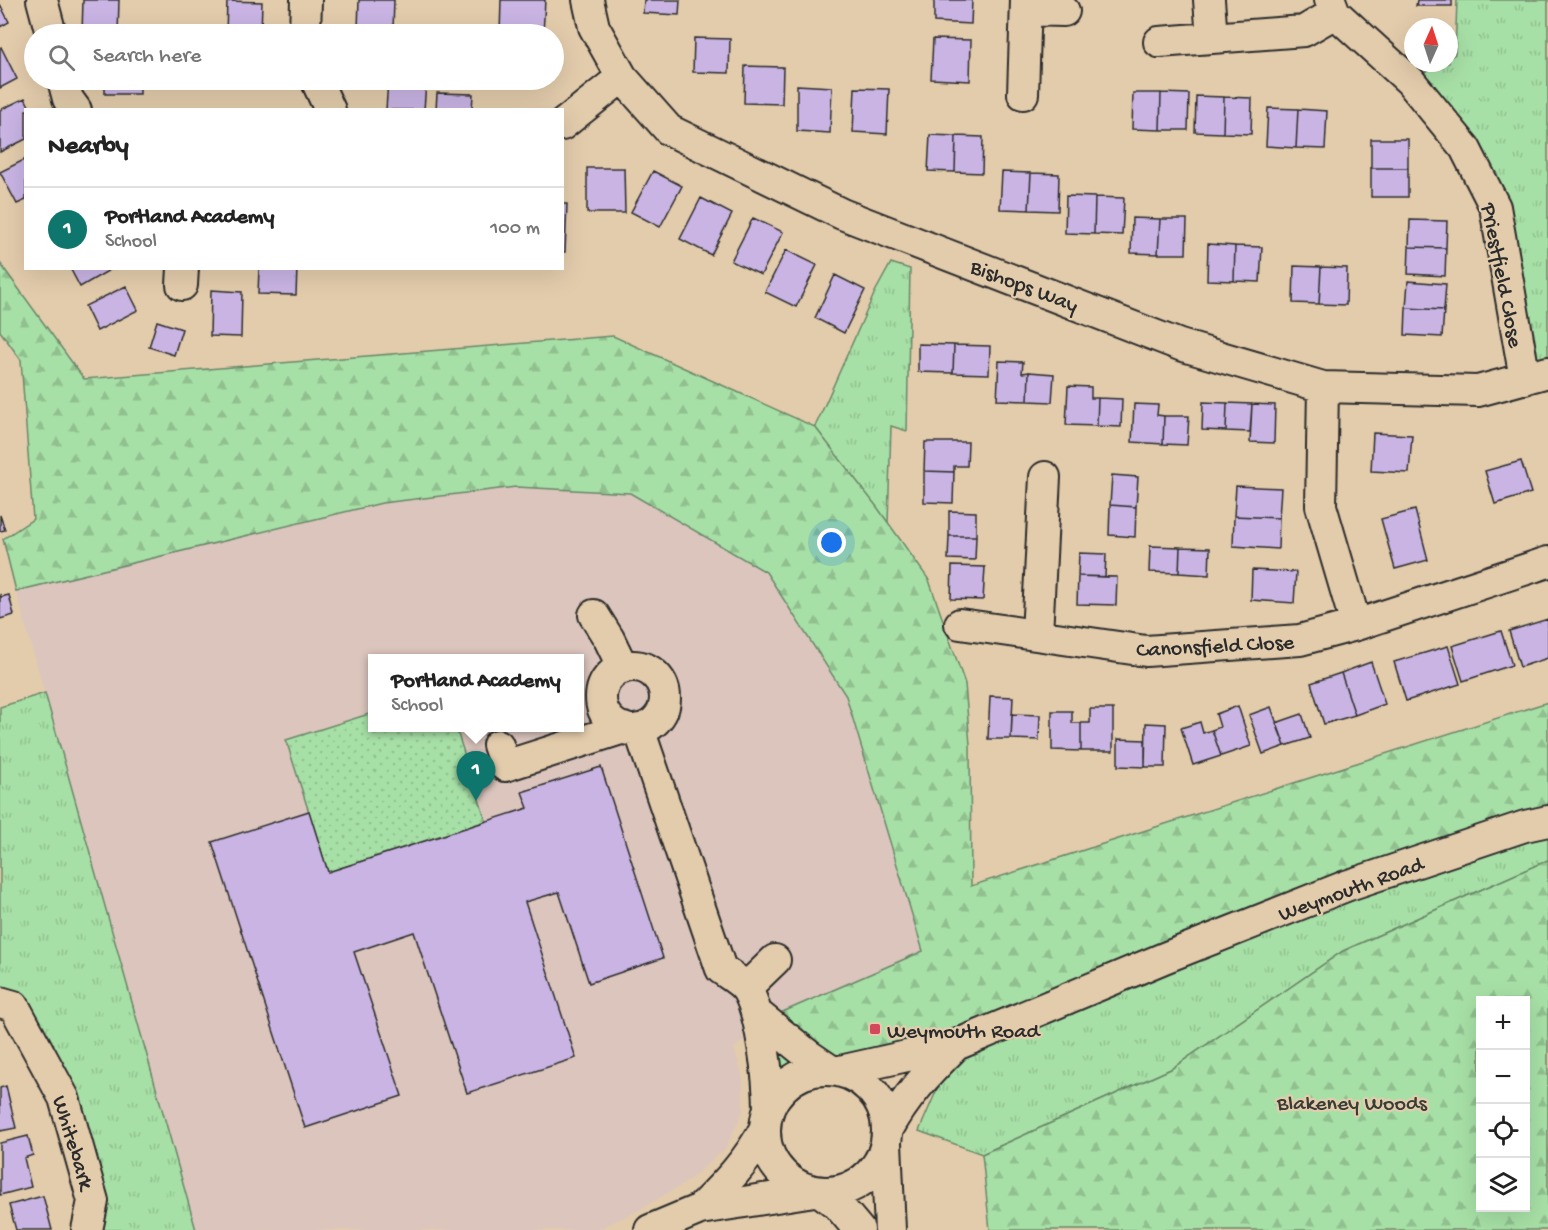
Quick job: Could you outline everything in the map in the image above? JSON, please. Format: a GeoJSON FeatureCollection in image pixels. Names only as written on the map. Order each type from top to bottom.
{"type":"FeatureCollection","features":[{"type":"Feature","properties":{"kind":"street"},"geometry":{"type":"LineString","coordinates":[[42,0],[48,24]]}},
{"type":"Feature","properties":{"kind":"street"},"geometry":{"type":"LineString","coordinates":[[305,24],[306,0]]}},
{"type":"Feature","properties":{"kind":"street","name":"Bishops Way"},"geometry":{"type":"LineString","coordinates":[[588,0],[594,27],[622,77],[669,130],[842,214],[1180,345],[1323,387],[1478,391],[1536,376]]}},
{"type":"Feature","properties":{"kind":"street"},"geometry":{"type":"LineString","coordinates":[[1209,0],[1212,38]]}},
{"type":"Feature","properties":{"kind":"street"},"geometry":{"type":"LineString","coordinates":[[1023,94],[1026,5],[1064,11]]}},
{"type":"Feature","properties":{"kind":"street","name":"Priestfield Close"},"geometry":{"type":"LineString","coordinates":[[1159,42],[1304,31],[1332,6],[1410,81],[1465,148],[1495,207],[1536,376]]}},
{"type":"Feature","properties":{"kind":"street"},"geometry":{"type":"LineString","coordinates":[[564,123],[622,77]]}},
{"type":"Feature","properties":{"kind":"street"},"geometry":{"type":"LineString","coordinates":[[66,90],[68,99],[75,108]]}},
{"type":"Feature","properties":{"kind":"street"},"geometry":{"type":"LineString","coordinates":[[321,90],[329,108]]}},
{"type":"Feature","properties":{"kind":"street"},"geometry":{"type":"LineString","coordinates":[[1323,387],[1321,506],[1356,625]]}},
{"type":"Feature","properties":{"kind":"street"},"geometry":{"type":"LineString","coordinates":[[1037,635],[1045,477]]}},
{"type":"Feature","properties":{"kind":"street","name":"Canonsfield Close"},"geometry":{"type":"LineString","coordinates":[[960,624],[1146,651],[1300,640],[1356,625],[1548,562]]}},
{"type":"Feature","properties":{"kind":"street"},"geometry":{"type":"LineString","coordinates":[[594,615],[623,668]]}},
{"type":"Feature","properties":{"kind":"street"},"geometry":{"type":"LineString","coordinates":[[498,745],[505,766],[649,725],[661,713],[664,705],[664,691],[657,677],[642,667],[623,668],[608,678],[602,695],[607,716],[615,723],[632,728]]}},
{"type":"Feature","properties":{"kind":"street"},"geometry":{"type":"LineString","coordinates":[[632,728],[721,969],[808,1055],[835,1070],[859,1079],[874,1093],[884,1110],[890,1230]]}},
{"type":"Feature","properties":{"kind":"street","name":"Weymouth Road"},"geometry":{"type":"LineString","coordinates":[[835,1070],[956,1045],[1174,954],[1346,886],[1525,826],[1548,821]]}},
{"type":"Feature","properties":{"kind":"street"},"geometry":{"type":"LineString","coordinates":[[775,960],[751,1001],[769,1087],[766,1146],[773,1161],[784,1175],[798,1185],[817,1191],[838,1205],[859,1230]]}},
{"type":"Feature","properties":{"kind":"street","name":"Whitebark"},"geometry":{"type":"LineString","coordinates":[[0,1002],[14,1006],[64,1098],[93,1201],[87,1230]]}},
{"type":"Feature","properties":{"kind":"street","name":"Weymouth Road"},"geometry":{"type":"LineString","coordinates":[[887,1137],[910,1093],[956,1045]]}},
{"type":"Feature","properties":{"kind":"street"},"geometry":{"type":"LineString","coordinates":[[700,1209],[741,1166],[757,1144],[776,1095],[786,1084],[814,1071],[835,1070]]}},
{"type":"Feature","properties":{"kind":"street"},"geometry":{"type":"LineString","coordinates":[[650,1230],[700,1209],[817,1191],[838,1191],[855,1185],[869,1174],[880,1160],[887,1137]]}},
{"type":"Feature","properties":{"kind":"shaded area"},"geometry":{"type":"Polygon","coordinates":[[[516,487],[630,493],[766,572],[846,696],[923,951],[778,1014],[734,1048],[743,1078],[743,1111],[725,1149],[685,1183],[635,1212],[596,1230],[196,1230],[16,591],[383,503],[516,487]]]}},
{"type":"Feature","properties":{"kind":"green space"},"geometry":{"type":"Polygon","coordinates":[[[1457,0],[1548,0],[1548,372],[1525,379],[1495,207],[1410,81],[1425,72],[1458,72],[1457,0]]]}},
{"type":"Feature","properties":{"kind":"green space"},"geometry":{"type":"Polygon","coordinates":[[[0,263],[84,379],[613,336],[815,427],[877,507],[929,580],[965,684],[970,745],[971,886],[1548,702],[1548,821],[826,1081],[792,1097],[749,1037],[778,1014],[923,951],[846,696],[766,572],[630,493],[516,487],[382,503],[16,591],[3,539],[33,519],[21,360],[0,331],[0,263]]]}},
{"type":"Feature","properties":{"kind":"green space"},"geometry":{"type":"Polygon","coordinates":[[[891,263],[910,269],[907,431],[891,426],[888,523],[815,427],[875,292],[891,263]]]}},
{"type":"Feature","properties":{"kind":"green space"},"geometry":{"type":"Polygon","coordinates":[[[45,693],[196,1230],[87,1230],[64,1098],[0,1002],[0,707],[45,693]]]}},
{"type":"Feature","properties":{"kind":"green space"},"geometry":{"type":"Polygon","coordinates":[[[368,714],[368,732],[457,732],[486,821],[328,872],[286,740],[368,714]]]}},
{"type":"Feature","properties":{"kind":"green space"},"geometry":{"type":"Polygon","coordinates":[[[1548,821],[1548,860],[1343,951],[1171,1069],[982,1154],[919,1131],[956,1045],[1548,821]]]}},
{"type":"Feature","properties":{"kind":"green space","name":"Blakeney Woods"},"geometry":{"type":"Polygon","coordinates":[[[1548,860],[1548,1230],[990,1230],[982,1154],[1171,1069],[1343,951],[1548,860]]]}},
{"type":"Feature","properties":{"kind":"building"},"geometry":{"type":"Polygon","coordinates":[[[83,0],[119,0],[118,24],[82,24],[83,0]]]}},
{"type":"Feature","properties":{"kind":"building"},"geometry":{"type":"Polygon","coordinates":[[[359,0],[394,0],[393,24],[358,24],[359,0]]]}},
{"type":"Feature","properties":{"kind":"building"},"geometry":{"type":"Polygon","coordinates":[[[501,0],[545,0],[544,24],[500,24],[501,0]]]}},
{"type":"Feature","properties":{"kind":"building"},"geometry":{"type":"Polygon","coordinates":[[[644,0],[680,0],[679,15],[643,13],[644,0]]]}},
{"type":"Feature","properties":{"kind":"building"},"geometry":{"type":"Polygon","coordinates":[[[934,0],[972,0],[971,24],[934,22],[934,0]]]}},
{"type":"Feature","properties":{"kind":"building"},"geometry":{"type":"Polygon","coordinates":[[[1417,0],[1452,0],[1452,6],[1416,6],[1417,0]]]}},
{"type":"Feature","properties":{"kind":"building"},"geometry":{"type":"Polygon","coordinates":[[[227,1],[262,2],[261,24],[226,24],[227,1]]]}},
{"type":"Feature","properties":{"kind":"building"},"geometry":{"type":"Polygon","coordinates":[[[0,4],[9,22],[0,27],[0,4]]]}},
{"type":"Feature","properties":{"kind":"building"},"geometry":{"type":"Polygon","coordinates":[[[694,38],[730,39],[729,73],[693,72],[694,38]]]}},
{"type":"Feature","properties":{"kind":"building"},"geometry":{"type":"Polygon","coordinates":[[[933,39],[971,40],[970,81],[931,79],[933,39]]]}},
{"type":"Feature","properties":{"kind":"building"},"geometry":{"type":"Polygon","coordinates":[[[0,48],[17,79],[0,88],[0,48]]]}},
{"type":"Feature","properties":{"kind":"building"},"geometry":{"type":"Polygon","coordinates":[[[745,66],[783,67],[782,104],[744,103],[745,66]]]}},
{"type":"Feature","properties":{"kind":"building"},"geometry":{"type":"Polygon","coordinates":[[[797,85],[832,87],[830,133],[797,131],[797,85]]]}},
{"type":"Feature","properties":{"kind":"building"},"geometry":{"type":"Polygon","coordinates":[[[855,88],[889,89],[887,134],[853,132],[855,88]]]}},
{"type":"Feature","properties":{"kind":"building"},"geometry":{"type":"Polygon","coordinates":[[[105,90],[140,90],[140,94],[105,94],[105,90]]]}},
{"type":"Feature","properties":{"kind":"building"},"geometry":{"type":"Polygon","coordinates":[[[387,90],[425,90],[424,108],[386,108],[387,90]]]}},
{"type":"Feature","properties":{"kind":"building"},"geometry":{"type":"Polygon","coordinates":[[[437,93],[473,94],[472,108],[436,108],[437,93]]]}},
{"type":"Feature","properties":{"kind":"building"},"geometry":{"type":"Polygon","coordinates":[[[1133,93],[1161,93],[1160,130],[1132,129],[1133,93]]]}},
{"type":"Feature","properties":{"kind":"building"},"geometry":{"type":"Polygon","coordinates":[[[1161,93],[1189,94],[1188,130],[1160,130],[1161,93]]]}},
{"type":"Feature","properties":{"kind":"building"},"geometry":{"type":"Polygon","coordinates":[[[1196,96],[1224,97],[1223,133],[1195,132],[1196,96]]]}},
{"type":"Feature","properties":{"kind":"building"},"geometry":{"type":"Polygon","coordinates":[[[1224,97],[1252,98],[1251,134],[1223,133],[1224,97]]]}},
{"type":"Feature","properties":{"kind":"building"},"geometry":{"type":"Polygon","coordinates":[[[25,98],[30,108],[24,108],[24,140],[0,152],[0,110],[25,98]]]}},
{"type":"Feature","properties":{"kind":"building"},"geometry":{"type":"Polygon","coordinates":[[[1268,108],[1298,109],[1296,148],[1266,146],[1268,108]]]}},
{"type":"Feature","properties":{"kind":"building"},"geometry":{"type":"Polygon","coordinates":[[[1298,109],[1327,111],[1325,149],[1296,148],[1298,109]]]}},
{"type":"Feature","properties":{"kind":"building"},"geometry":{"type":"Polygon","coordinates":[[[930,135],[956,136],[955,172],[928,171],[930,135]]]}},
{"type":"Feature","properties":{"kind":"building"},"geometry":{"type":"Polygon","coordinates":[[[956,136],[983,137],[982,173],[955,172],[956,136]]]}},
{"type":"Feature","properties":{"kind":"building"},"geometry":{"type":"Polygon","coordinates":[[[1371,139],[1408,139],[1408,168],[1371,168],[1371,139]]]}},
{"type":"Feature","properties":{"kind":"building"},"geometry":{"type":"Polygon","coordinates":[[[24,160],[24,201],[17,204],[0,172],[24,160]]]}},
{"type":"Feature","properties":{"kind":"building"},"geometry":{"type":"Polygon","coordinates":[[[587,168],[624,168],[625,213],[587,213],[587,168]]]}},
{"type":"Feature","properties":{"kind":"building"},"geometry":{"type":"Polygon","coordinates":[[[1371,168],[1408,168],[1408,197],[1371,197],[1371,168]]]}},
{"type":"Feature","properties":{"kind":"building"},"geometry":{"type":"Polygon","coordinates":[[[653,171],[682,186],[660,227],[631,212],[653,171]]]}},
{"type":"Feature","properties":{"kind":"building"},"geometry":{"type":"Polygon","coordinates":[[[1002,172],[1031,173],[1029,210],[1000,209],[1002,172]]]}},
{"type":"Feature","properties":{"kind":"building"},"geometry":{"type":"Polygon","coordinates":[[[1031,173],[1059,174],[1058,211],[1029,210],[1031,173]]]}},
{"type":"Feature","properties":{"kind":"building"},"geometry":{"type":"Polygon","coordinates":[[[1066,196],[1095,197],[1094,234],[1065,233],[1066,196]]]}},
{"type":"Feature","properties":{"kind":"building"},"geometry":{"type":"Polygon","coordinates":[[[1095,197],[1124,198],[1122,235],[1094,234],[1095,197]]]}},
{"type":"Feature","properties":{"kind":"building"},"geometry":{"type":"Polygon","coordinates":[[[701,198],[732,214],[711,255],[680,239],[701,198]]]}},
{"type":"Feature","properties":{"kind":"building"},"geometry":{"type":"Polygon","coordinates":[[[564,204],[567,204],[565,252],[564,204]]]}},
{"type":"Feature","properties":{"kind":"building"},"geometry":{"type":"Polygon","coordinates":[[[753,218],[783,232],[761,275],[731,261],[753,218]]]}},
{"type":"Feature","properties":{"kind":"building"},"geometry":{"type":"Polygon","coordinates":[[[1132,218],[1160,219],[1158,254],[1131,253],[1132,218]]]}},
{"type":"Feature","properties":{"kind":"building"},"geometry":{"type":"Polygon","coordinates":[[[1160,219],[1187,219],[1186,254],[1158,254],[1160,219]]]}},
{"type":"Feature","properties":{"kind":"building"},"geometry":{"type":"Polygon","coordinates":[[[1410,220],[1447,221],[1446,248],[1409,247],[1410,220]]]}},
{"type":"Feature","properties":{"kind":"building"},"geometry":{"type":"Polygon","coordinates":[[[1208,244],[1235,246],[1234,281],[1207,280],[1208,244]]]}},
{"type":"Feature","properties":{"kind":"building"},"geometry":{"type":"Polygon","coordinates":[[[1235,246],[1262,247],[1260,282],[1234,281],[1235,246]]]}},
{"type":"Feature","properties":{"kind":"building"},"geometry":{"type":"Polygon","coordinates":[[[1409,247],[1446,248],[1445,276],[1408,274],[1409,247]]]}},
{"type":"Feature","properties":{"kind":"building"},"geometry":{"type":"Polygon","coordinates":[[[786,250],[817,265],[796,307],[765,292],[786,250]]]}},
{"type":"Feature","properties":{"kind":"building"},"geometry":{"type":"Polygon","coordinates":[[[1294,266],[1321,267],[1319,304],[1293,303],[1294,266]]]}},
{"type":"Feature","properties":{"kind":"building"},"geometry":{"type":"Polygon","coordinates":[[[1321,267],[1347,268],[1346,305],[1319,304],[1321,267]]]}},
{"type":"Feature","properties":{"kind":"building"},"geometry":{"type":"Polygon","coordinates":[[[71,270],[110,270],[80,287],[71,270]]]}},
{"type":"Feature","properties":{"kind":"building"},"geometry":{"type":"Polygon","coordinates":[[[259,270],[297,270],[296,295],[258,294],[259,270]]]}},
{"type":"Feature","properties":{"kind":"building"},"geometry":{"type":"Polygon","coordinates":[[[835,275],[865,290],[844,333],[815,318],[835,275]]]}},
{"type":"Feature","properties":{"kind":"building"},"geometry":{"type":"Polygon","coordinates":[[[1408,281],[1446,284],[1444,310],[1406,308],[1408,281]]]}},
{"type":"Feature","properties":{"kind":"building"},"geometry":{"type":"Polygon","coordinates":[[[126,286],[138,310],[97,331],[85,306],[126,286]]]}},
{"type":"Feature","properties":{"kind":"building"},"geometry":{"type":"Polygon","coordinates":[[[211,290],[242,292],[241,337],[210,336],[211,290]]]}},
{"type":"Feature","properties":{"kind":"building"},"geometry":{"type":"Polygon","coordinates":[[[1406,308],[1444,310],[1442,337],[1405,335],[1406,308]]]}},
{"type":"Feature","properties":{"kind":"building"},"geometry":{"type":"Polygon","coordinates":[[[157,321],[182,329],[174,355],[149,347],[157,321]]]}},
{"type":"Feature","properties":{"kind":"building"},"geometry":{"type":"Polygon","coordinates":[[[918,344],[954,345],[953,373],[918,372],[918,344]]]}},
{"type":"Feature","properties":{"kind":"building"},"geometry":{"type":"Polygon","coordinates":[[[954,345],[990,346],[989,374],[953,373],[954,345]]]}},
{"type":"Feature","properties":{"kind":"building"},"geometry":{"type":"Polygon","coordinates":[[[999,361],[1023,362],[1022,373],[1029,372],[1028,401],[997,400],[999,361]]]}},
{"type":"Feature","properties":{"kind":"building"},"geometry":{"type":"Polygon","coordinates":[[[1029,372],[1054,374],[1052,402],[1028,401],[1029,372]]]}},
{"type":"Feature","properties":{"kind":"building"},"geometry":{"type":"Polygon","coordinates":[[[1068,386],[1091,387],[1091,398],[1098,398],[1097,426],[1066,425],[1068,386]]]}},
{"type":"Feature","properties":{"kind":"building"},"geometry":{"type":"Polygon","coordinates":[[[1098,398],[1122,399],[1121,427],[1097,426],[1098,398]]]}},
{"type":"Feature","properties":{"kind":"building"},"geometry":{"type":"Polygon","coordinates":[[[1203,402],[1227,403],[1226,431],[1202,430],[1203,402]]]}},
{"type":"Feature","properties":{"kind":"building"},"geometry":{"type":"Polygon","coordinates":[[[1227,403],[1252,404],[1250,432],[1226,431],[1227,403]]]}},
{"type":"Feature","properties":{"kind":"building"},"geometry":{"type":"Polygon","coordinates":[[[1134,404],[1158,405],[1157,415],[1164,416],[1163,444],[1132,442],[1134,404]]]}},
{"type":"Feature","properties":{"kind":"building"},"geometry":{"type":"Polygon","coordinates":[[[1252,404],[1275,405],[1274,443],[1250,442],[1252,404]]]}},
{"type":"Feature","properties":{"kind":"building"},"geometry":{"type":"Polygon","coordinates":[[[1164,416],[1189,416],[1187,445],[1163,444],[1164,416]]]}},
{"type":"Feature","properties":{"kind":"building"},"geometry":{"type":"Polygon","coordinates":[[[1373,433],[1412,435],[1409,473],[1371,471],[1373,433]]]}},
{"type":"Feature","properties":{"kind":"building"},"geometry":{"type":"Polygon","coordinates":[[[925,442],[968,442],[967,466],[954,466],[954,472],[924,471],[925,442]]]}},
{"type":"Feature","properties":{"kind":"building"},"geometry":{"type":"Polygon","coordinates":[[[1521,461],[1531,493],[1495,504],[1485,471],[1521,461]]]}},
{"type":"Feature","properties":{"kind":"building"},"geometry":{"type":"Polygon","coordinates":[[[924,471],[954,472],[953,503],[924,502],[924,471]]]}},
{"type":"Feature","properties":{"kind":"building"},"geometry":{"type":"Polygon","coordinates":[[[1112,475],[1138,477],[1136,507],[1110,505],[1112,475]]]}},
{"type":"Feature","properties":{"kind":"building"},"geometry":{"type":"Polygon","coordinates":[[[1236,486],[1281,488],[1279,518],[1234,516],[1236,486]]]}},
{"type":"Feature","properties":{"kind":"building"},"geometry":{"type":"Polygon","coordinates":[[[1110,505],[1136,507],[1135,537],[1109,535],[1110,505]]]}},
{"type":"Feature","properties":{"kind":"building"},"geometry":{"type":"Polygon","coordinates":[[[1415,510],[1428,560],[1395,569],[1381,519],[1415,510]]]}},
{"type":"Feature","properties":{"kind":"building"},"geometry":{"type":"Polygon","coordinates":[[[949,511],[976,512],[976,536],[949,536],[949,511]]]}},
{"type":"Feature","properties":{"kind":"building"},"geometry":{"type":"Polygon","coordinates":[[[0,515],[5,530],[0,531],[0,515]]]}},
{"type":"Feature","properties":{"kind":"building"},"geometry":{"type":"Polygon","coordinates":[[[1234,516],[1279,518],[1278,549],[1233,546],[1234,516]]]}},
{"type":"Feature","properties":{"kind":"building"},"geometry":{"type":"Polygon","coordinates":[[[949,536],[976,536],[975,560],[948,559],[949,536]]]}},
{"type":"Feature","properties":{"kind":"building"},"geometry":{"type":"Polygon","coordinates":[[[1150,546],[1180,547],[1179,573],[1149,572],[1150,546]]]}},
{"type":"Feature","properties":{"kind":"building"},"geometry":{"type":"Polygon","coordinates":[[[1180,547],[1210,548],[1209,575],[1179,573],[1180,547]]]}},
{"type":"Feature","properties":{"kind":"building"},"geometry":{"type":"Polygon","coordinates":[[[1079,553],[1106,554],[1105,577],[1078,576],[1079,553]]]}},
{"type":"Feature","properties":{"kind":"building"},"geometry":{"type":"Polygon","coordinates":[[[952,566],[985,567],[983,600],[951,599],[952,566]]]}},
{"type":"Feature","properties":{"kind":"building"},"geometry":{"type":"Polygon","coordinates":[[[1252,570],[1296,572],[1294,603],[1251,600],[1252,570]]]}},
{"type":"Feature","properties":{"kind":"building"},"geometry":{"type":"Polygon","coordinates":[[[1078,576],[1117,577],[1116,605],[1077,604],[1078,576]]]}},
{"type":"Feature","properties":{"kind":"building"},"geometry":{"type":"Polygon","coordinates":[[[0,594],[1,597],[9,595],[14,615],[0,619],[0,594]]]}},
{"type":"Feature","properties":{"kind":"building"},"geometry":{"type":"Polygon","coordinates":[[[1548,619],[1548,658],[1520,667],[1509,631],[1548,619]]]}},
{"type":"Feature","properties":{"kind":"building"},"geometry":{"type":"Polygon","coordinates":[[[1501,631],[1512,665],[1463,681],[1452,646],[1501,631]]]}},
{"type":"Feature","properties":{"kind":"building"},"geometry":{"type":"Polygon","coordinates":[[[1448,646],[1460,684],[1406,701],[1394,662],[1448,646]]]}},
{"type":"Feature","properties":{"kind":"building"},"geometry":{"type":"Polygon","coordinates":[[[1371,662],[1385,704],[1355,715],[1341,673],[1371,662]]]}},
{"type":"Feature","properties":{"kind":"building"},"geometry":{"type":"Polygon","coordinates":[[[1341,673],[1355,715],[1324,724],[1311,683],[1341,673]]]}},
{"type":"Feature","properties":{"kind":"building"},"geometry":{"type":"Polygon","coordinates":[[[990,696],[1013,697],[1011,739],[988,739],[990,696]]]}},
{"type":"Feature","properties":{"kind":"building"},"geometry":{"type":"Polygon","coordinates":[[[1238,706],[1251,746],[1221,756],[1212,730],[1220,727],[1216,714],[1238,706]]]}},
{"type":"Feature","properties":{"kind":"building"},"geometry":{"type":"Polygon","coordinates":[[[1271,707],[1285,746],[1263,754],[1249,715],[1271,707]]]}},
{"type":"Feature","properties":{"kind":"building"},"geometry":{"type":"Polygon","coordinates":[[[1090,709],[1113,709],[1113,751],[1081,751],[1081,723],[1090,723],[1090,709]]]}},
{"type":"Feature","properties":{"kind":"building"},"geometry":{"type":"Polygon","coordinates":[[[1052,711],[1072,711],[1072,723],[1081,723],[1081,751],[1052,750],[1052,711]]]}},
{"type":"Feature","properties":{"kind":"building"},"geometry":{"type":"Polygon","coordinates":[[[1012,714],[1040,715],[1039,740],[1011,739],[1012,714]]]}},
{"type":"Feature","properties":{"kind":"building"},"geometry":{"type":"Polygon","coordinates":[[[1302,714],[1310,738],[1285,746],[1276,723],[1302,714]]]}},
{"type":"Feature","properties":{"kind":"building"},"geometry":{"type":"Polygon","coordinates":[[[1200,722],[1203,733],[1212,730],[1221,756],[1193,765],[1181,728],[1200,722]]]}},
{"type":"Feature","properties":{"kind":"building"},"geometry":{"type":"Polygon","coordinates":[[[1146,723],[1166,724],[1165,767],[1145,767],[1146,723]]]}},
{"type":"Feature","properties":{"kind":"building"},"geometry":{"type":"Polygon","coordinates":[[[1118,739],[1145,740],[1145,767],[1118,766],[1118,739]]]}},
{"type":"Feature","properties":{"kind":"building"},"geometry":{"type":"Polygon","coordinates":[[[601,767],[663,958],[589,983],[559,892],[525,902],[576,1058],[467,1093],[414,932],[354,952],[402,1096],[305,1128],[212,842],[309,811],[328,872],[528,808],[522,792],[601,767]]]}},
{"type":"Feature","properties":{"kind":"building"},"geometry":{"type":"Polygon","coordinates":[[[6,1086],[16,1128],[0,1131],[0,1088],[6,1086]]]}},
{"type":"Feature","properties":{"kind":"building"},"geometry":{"type":"Polygon","coordinates":[[[28,1136],[33,1155],[24,1158],[31,1187],[0,1195],[0,1143],[28,1136]]]}},
{"type":"Feature","properties":{"kind":"building"},"geometry":{"type":"Polygon","coordinates":[[[43,1196],[52,1230],[16,1230],[9,1205],[43,1196]]]}},
{"type":"Feature","properties":{"kind":"place","name":"Portland Academy"},"geometry":{"type":"Point","coordinates":[476,801]}},
{"type":"Feature","properties":{"kind":"place","name":"Weymouth Road"},"geometry":{"type":"Point","coordinates":[875,1029]}}]}
